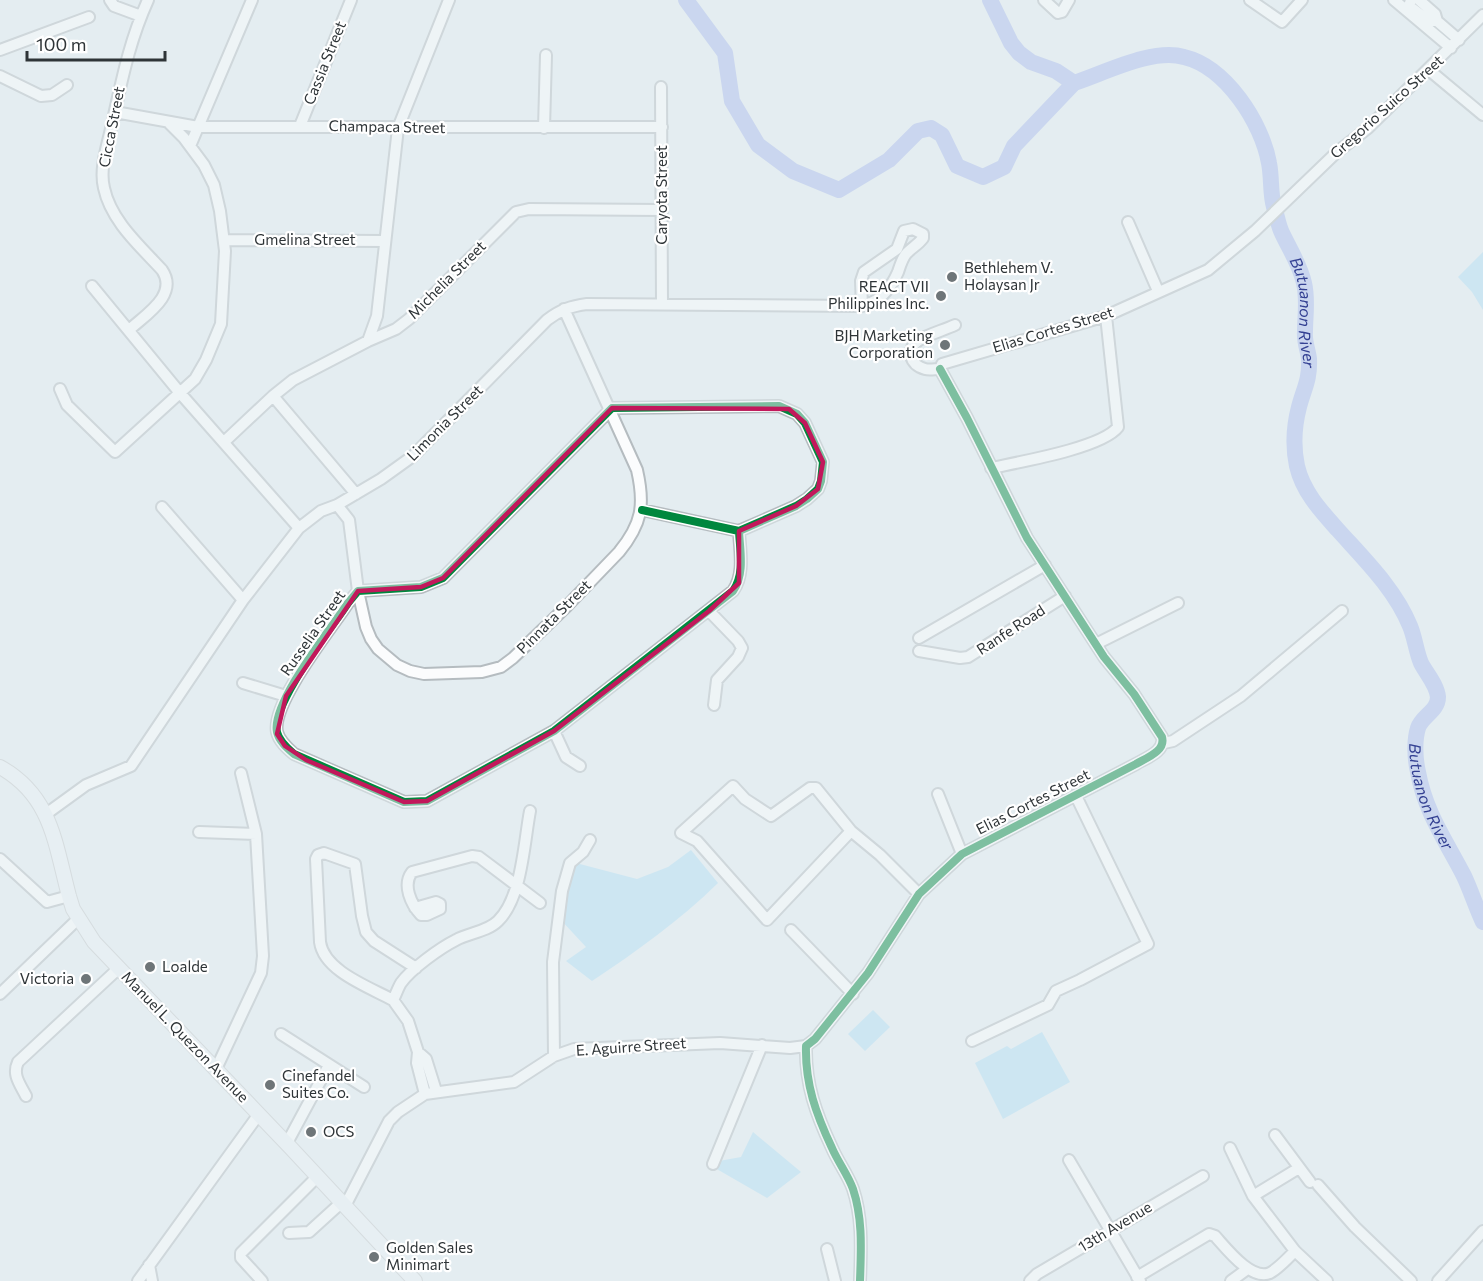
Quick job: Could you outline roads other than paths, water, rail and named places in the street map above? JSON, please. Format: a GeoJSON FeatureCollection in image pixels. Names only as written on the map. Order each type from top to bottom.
{"type":"FeatureCollection","features":[{"type":"Feature","properties":{"kind":"main road","name":"Manuel L. Quezon Avenue"},"geometry":{"type":"LineString","coordinates":[[0,767],[26,785],[46,814],[69,896],[94,942],[287,1143],[415,1281]]}},
{"type":"Feature","properties":{"kind":"street"},"geometry":{"type":"LineString","coordinates":[[110,0],[114,6],[141,16]]}},
{"type":"Feature","properties":{"kind":"street","name":"Cicca Street"},"geometry":{"type":"LineString","coordinates":[[129,330],[163,298],[167,283],[162,270],[123,227],[104,188],[103,169],[124,64],[148,0]]}},
{"type":"Feature","properties":{"kind":"street"},"geometry":{"type":"LineString","coordinates":[[190,146],[252,0]]}},
{"type":"Feature","properties":{"kind":"street","name":"Cassia Street"},"geometry":{"type":"LineString","coordinates":[[300,126],[351,0]]}},
{"type":"Feature","properties":{"kind":"street"},"geometry":{"type":"LineString","coordinates":[[368,341],[377,316],[398,128],[449,0]]}},
{"type":"Feature","properties":{"kind":"street"},"geometry":{"type":"LineString","coordinates":[[1044,0],[1058,13],[1062,12],[1069,0]]}},
{"type":"Feature","properties":{"kind":"street"},"geometry":{"type":"LineString","coordinates":[[1250,0],[1282,22],[1302,0]]}},
{"type":"Feature","properties":{"kind":"street"},"geometry":{"type":"LineString","coordinates":[[1394,0],[1455,44]]}},
{"type":"Feature","properties":{"kind":"street"},"geometry":{"type":"LineString","coordinates":[[1411,0],[1409,6],[1429,21],[1437,21]]}},
{"type":"Feature","properties":{"kind":"street"},"geometry":{"type":"LineString","coordinates":[[1419,0],[1435,14],[1437,21],[1455,44]]}},
{"type":"Feature","properties":{"kind":"street","name":"Gregorio Suico Street"},"geometry":{"type":"LineString","coordinates":[[1290,196],[1429,70],[1483,15]]}},
{"type":"Feature","properties":{"kind":"street"},"geometry":{"type":"LineString","coordinates":[[0,50],[89,17]]}},
{"type":"Feature","properties":{"kind":"street"},"geometry":{"type":"LineString","coordinates":[[544,128],[546,55]]}},
{"type":"Feature","properties":{"kind":"street"},"geometry":{"type":"LineString","coordinates":[[1429,70],[1483,115]]}},
{"type":"Feature","properties":{"kind":"street"},"geometry":{"type":"LineString","coordinates":[[0,76],[41,96],[52,95],[67,85]]}},
{"type":"Feature","properties":{"kind":"street","name":"Caryota Street"},"geometry":{"type":"LineString","coordinates":[[661,87],[662,304]]}},
{"type":"Feature","properties":{"kind":"street","name":"Champaca Street"},"geometry":{"type":"LineString","coordinates":[[115,112],[198,127],[662,127]]}},
{"type":"Feature","properties":{"kind":"street"},"geometry":{"type":"LineString","coordinates":[[60,389],[67,405],[116,452],[195,379],[206,360],[220,324],[225,240],[214,185],[204,165],[169,123]]}},
{"type":"Feature","properties":{"kind":"street","name":"Elias Cortes Street"},"geometry":{"type":"LineString","coordinates":[[940,369],[942,364],[1106,316],[1208,270],[1255,231],[1290,196]]}},
{"type":"Feature","properties":{"kind":"street","name":"Michelia Street"},"geometry":{"type":"LineString","coordinates":[[225,442],[273,396],[300,376],[396,329],[409,319],[516,212],[529,209],[661,210]]}},
{"type":"Feature","properties":{"kind":"street"},"geometry":{"type":"LineString","coordinates":[[1128,222],[1158,291]]}},
{"type":"Feature","properties":{"kind":"street","name":"Gmelina Street"},"geometry":{"type":"LineString","coordinates":[[225,240],[385,241]]}},
{"type":"Feature","properties":{"kind":"street"},"geometry":{"type":"LineString","coordinates":[[901,252],[895,279],[884,294],[873,303],[862,306],[861,281],[864,272],[901,252]]}},
{"type":"Feature","properties":{"kind":"street"},"geometry":{"type":"LineString","coordinates":[[92,286],[180,393],[299,528]]}},
{"type":"Feature","properties":{"kind":"street","name":"Limonia Street"},"geometry":{"type":"LineString","coordinates":[[46,814],[86,786],[131,766],[243,600],[299,528],[321,511],[337,505],[399,468],[547,320],[564,309],[587,304],[862,306]]}},
{"type":"Feature","properties":{"kind":"street","name":"Pinnata Street"},"geometry":{"type":"LineString","coordinates":[[337,505],[349,520],[358,591],[366,627],[378,649],[398,666],[424,674],[491,671],[513,658],[619,552],[630,538],[642,510],[637,470],[564,309]]}},
{"type":"Feature","properties":{"kind":"street"},"geometry":{"type":"LineString","coordinates":[[377,316],[396,329]]}},
{"type":"Feature","properties":{"kind":"street"},"geometry":{"type":"LineString","coordinates":[[991,468],[1077,447],[1113,433],[1118,426],[1106,316]]}},
{"type":"Feature","properties":{"kind":"street"},"geometry":{"type":"LineString","coordinates":[[955,325],[917,341],[910,354],[912,361],[926,370],[940,369],[1027,538],[1095,644],[1134,694],[1164,743]]}},
{"type":"Feature","properties":{"kind":"street"},"geometry":{"type":"LineString","coordinates":[[273,396],[356,494]]}},
{"type":"Feature","properties":{"kind":"street"},"geometry":{"type":"LineString","coordinates":[[609,411],[616,406],[778,406],[797,414],[805,423],[824,462],[818,489],[796,506],[739,531],[642,510]]}},
{"type":"Feature","properties":{"kind":"street","name":"Russelia Street"},"geometry":{"type":"LineString","coordinates":[[609,411],[443,578],[421,587],[358,591],[286,696],[277,719],[277,734],[285,746],[306,760],[365,783],[404,802],[427,801],[554,731],[710,611],[739,583],[741,572],[739,531]]}},
{"type":"Feature","properties":{"kind":"street"},"geometry":{"type":"LineString","coordinates":[[162,507],[243,600]]}},
{"type":"Feature","properties":{"kind":"street"},"geometry":{"type":"LineString","coordinates":[[919,638],[1045,564]]}},
{"type":"Feature","properties":{"kind":"street","name":"Ranfe Road"},"geometry":{"type":"LineString","coordinates":[[919,651],[960,658],[968,657],[1065,596]]}},
{"type":"Feature","properties":{"kind":"street"},"geometry":{"type":"LineString","coordinates":[[1095,644],[1178,603]]}},
{"type":"Feature","properties":{"kind":"street"},"geometry":{"type":"LineString","coordinates":[[710,611],[738,640],[742,648],[738,657],[717,680],[714,705]]}},
{"type":"Feature","properties":{"kind":"street","name":"Elias Cortes Street"},"geometry":{"type":"LineString","coordinates":[[806,1046],[815,1039],[853,994],[919,894],[962,854],[1136,764],[1161,748],[1164,743],[1173,741],[1240,696],[1342,611]]}},
{"type":"Feature","properties":{"kind":"street"},"geometry":{"type":"LineString","coordinates":[[243,683],[286,696]]}},
{"type":"Feature","properties":{"kind":"street"},"geometry":{"type":"LineString","coordinates":[[554,731],[566,757],[580,766]]}},
{"type":"Feature","properties":{"kind":"street"},"geometry":{"type":"LineString","coordinates":[[216,1069],[261,973],[263,956],[256,834],[241,773]]}},
{"type":"Feature","properties":{"kind":"street"},"geometry":{"type":"LineString","coordinates":[[851,831],[767,920],[697,841],[681,834],[733,786],[745,799],[771,816],[810,788],[816,788],[851,831],[880,855],[919,894]]}},
{"type":"Feature","properties":{"kind":"street"},"geometry":{"type":"LineString","coordinates":[[938,794],[962,854]]}},
{"type":"Feature","properties":{"kind":"street"},"geometry":{"type":"LineString","coordinates":[[972,1041],[1048,1005],[1056,990],[1148,944],[1076,796]]}},
{"type":"Feature","properties":{"kind":"street"},"geometry":{"type":"LineString","coordinates":[[393,1000],[402,983],[416,968],[456,939],[498,922],[516,887],[530,811]]}},
{"type":"Feature","properties":{"kind":"street"},"geometry":{"type":"LineString","coordinates":[[199,832],[256,834]]}},
{"type":"Feature","properties":{"kind":"street"},"geometry":{"type":"LineString","coordinates":[[554,1056],[553,962],[562,891],[570,863],[583,852],[590,840]]}},
{"type":"Feature","properties":{"kind":"street"},"geometry":{"type":"LineString","coordinates":[[416,968],[374,941],[366,932],[356,866],[353,862],[321,853],[316,859],[320,942],[323,954],[336,968],[393,1000],[408,1021],[418,1052],[417,1063],[431,1092]]}},
{"type":"Feature","properties":{"kind":"street"},"geometry":{"type":"LineString","coordinates":[[415,908],[407,882],[412,872],[472,856],[479,857],[540,903]]}},
{"type":"Feature","properties":{"kind":"street"},"geometry":{"type":"LineString","coordinates":[[0,859],[47,902],[69,896]]}},
{"type":"Feature","properties":{"kind":"street"},"geometry":{"type":"LineString","coordinates":[[0,994],[79,918]]}},
{"type":"Feature","properties":{"kind":"street"},"geometry":{"type":"LineString","coordinates":[[791,930],[853,994]]}},
{"type":"Feature","properties":{"kind":"street"},"geometry":{"type":"LineString","coordinates":[[26,1096],[16,1077],[18,1062],[119,968]]}},
{"type":"Feature","properties":{"kind":"street"},"geometry":{"type":"LineString","coordinates":[[281,1034],[364,1087]]}},
{"type":"Feature","properties":{"kind":"street","name":"E. Aguirre Street"},"geometry":{"type":"LineString","coordinates":[[343,1204],[389,1121],[398,1112],[431,1092],[514,1082],[554,1056],[574,1049],[720,1043],[790,1048],[806,1046]]}},
{"type":"Feature","properties":{"kind":"street"},"geometry":{"type":"LineString","coordinates":[[713,1164],[762,1045]]}},
{"type":"Feature","properties":{"kind":"street"},"geometry":{"type":"LineString","coordinates":[[806,1046],[806,1070],[816,1112],[853,1189],[860,1217],[862,1238],[860,1281]]}},
{"type":"Feature","properties":{"kind":"street"},"geometry":{"type":"LineString","coordinates":[[287,1143],[329,1065]]}},
{"type":"Feature","properties":{"kind":"street"},"geometry":{"type":"LineString","coordinates":[[138,1281],[259,1114]]}},
{"type":"Feature","properties":{"kind":"street"},"geometry":{"type":"LineString","coordinates":[[1275,1135],[1299,1168],[1411,1281]]}},
{"type":"Feature","properties":{"kind":"street"},"geometry":{"type":"LineString","coordinates":[[1230,1148],[1253,1196],[1295,1251],[1326,1281]]}},
{"type":"Feature","properties":{"kind":"street"},"geometry":{"type":"LineString","coordinates":[[1069,1160],[1139,1279],[1209,1234],[1215,1236],[1246,1270],[1258,1274],[1270,1273],[1295,1251]]}},
{"type":"Feature","properties":{"kind":"street"},"geometry":{"type":"LineString","coordinates":[[1253,1196],[1299,1168]]}},
{"type":"Feature","properties":{"kind":"street"},"geometry":{"type":"LineString","coordinates":[[262,1281],[241,1258],[241,1253],[318,1176]]}},
{"type":"Feature","properties":{"kind":"street","name":"13th Avenue"},"geometry":{"type":"LineString","coordinates":[[1030,1281],[1037,1274],[1109,1230],[1203,1176]]}},
{"type":"Feature","properties":{"kind":"street"},"geometry":{"type":"LineString","coordinates":[[289,1233],[309,1232],[343,1204]]}},
{"type":"Feature","properties":{"kind":"street"},"geometry":{"type":"LineString","coordinates":[[1438,1281],[1481,1237]]}},
{"type":"Feature","properties":{"kind":"street"},"geometry":{"type":"LineString","coordinates":[[827,1249],[835,1281]]}},
{"type":"Feature","properties":{"kind":"street"},"geometry":{"type":"LineString","coordinates":[[149,1265],[152,1281]]}},
{"type":"Feature","properties":{"kind":"street"},"geometry":{"type":"LineString","coordinates":[[1231,1281],[1246,1270]]}},
{"type":"Feature","properties":{"kind":"waterway"},"geometry":{"type":"LineString","coordinates":[[686,0],[725,53],[732,101],[758,145],[793,171],[839,190],[889,160],[918,131],[931,128],[942,135],[957,166],[983,177],[1004,167],[1014,146],[1074,83]]}},
{"type":"Feature","properties":{"kind":"waterway","name":"Butuanon River"},"geometry":{"type":"LineString","coordinates":[[990,0],[1011,43],[1019,53],[1031,62],[1056,71],[1074,83],[1143,59],[1171,55],[1184,57],[1214,72],[1228,84],[1259,131],[1270,169],[1273,202],[1279,227],[1300,270],[1305,289],[1305,335],[1309,366],[1296,422],[1297,466],[1313,501],[1396,599],[1410,626],[1421,663],[1436,688],[1437,702],[1420,724],[1417,733],[1415,750],[1421,787],[1443,838],[1464,876],[1483,922]]}},
{"type":"Feature","properties":{"kind":"place","name":"Bethlehem V. Holaysan Jr"},"geometry":{"type":"Point","coordinates":[952,277]}},
{"type":"Feature","properties":{"kind":"place","name":"REACT VII Philippines Inc."},"geometry":{"type":"Point","coordinates":[941,296]}},
{"type":"Feature","properties":{"kind":"place","name":"BJH Marketing Corporation"},"geometry":{"type":"Point","coordinates":[945,345]}},
{"type":"Feature","properties":{"kind":"place","name":"Loalde"},"geometry":{"type":"Point","coordinates":[150,967]}},
{"type":"Feature","properties":{"kind":"place","name":"Victoria"},"geometry":{"type":"Point","coordinates":[86,979]}},
{"type":"Feature","properties":{"kind":"place","name":"Cinefandel Suites Co."},"geometry":{"type":"Point","coordinates":[270,1085]}},
{"type":"Feature","properties":{"kind":"place","name":"OCS"},"geometry":{"type":"Point","coordinates":[311,1132]}},
{"type":"Feature","properties":{"kind":"place","name":"Golden Sales Minimart"},"geometry":{"type":"Point","coordinates":[374,1257]}}]}
